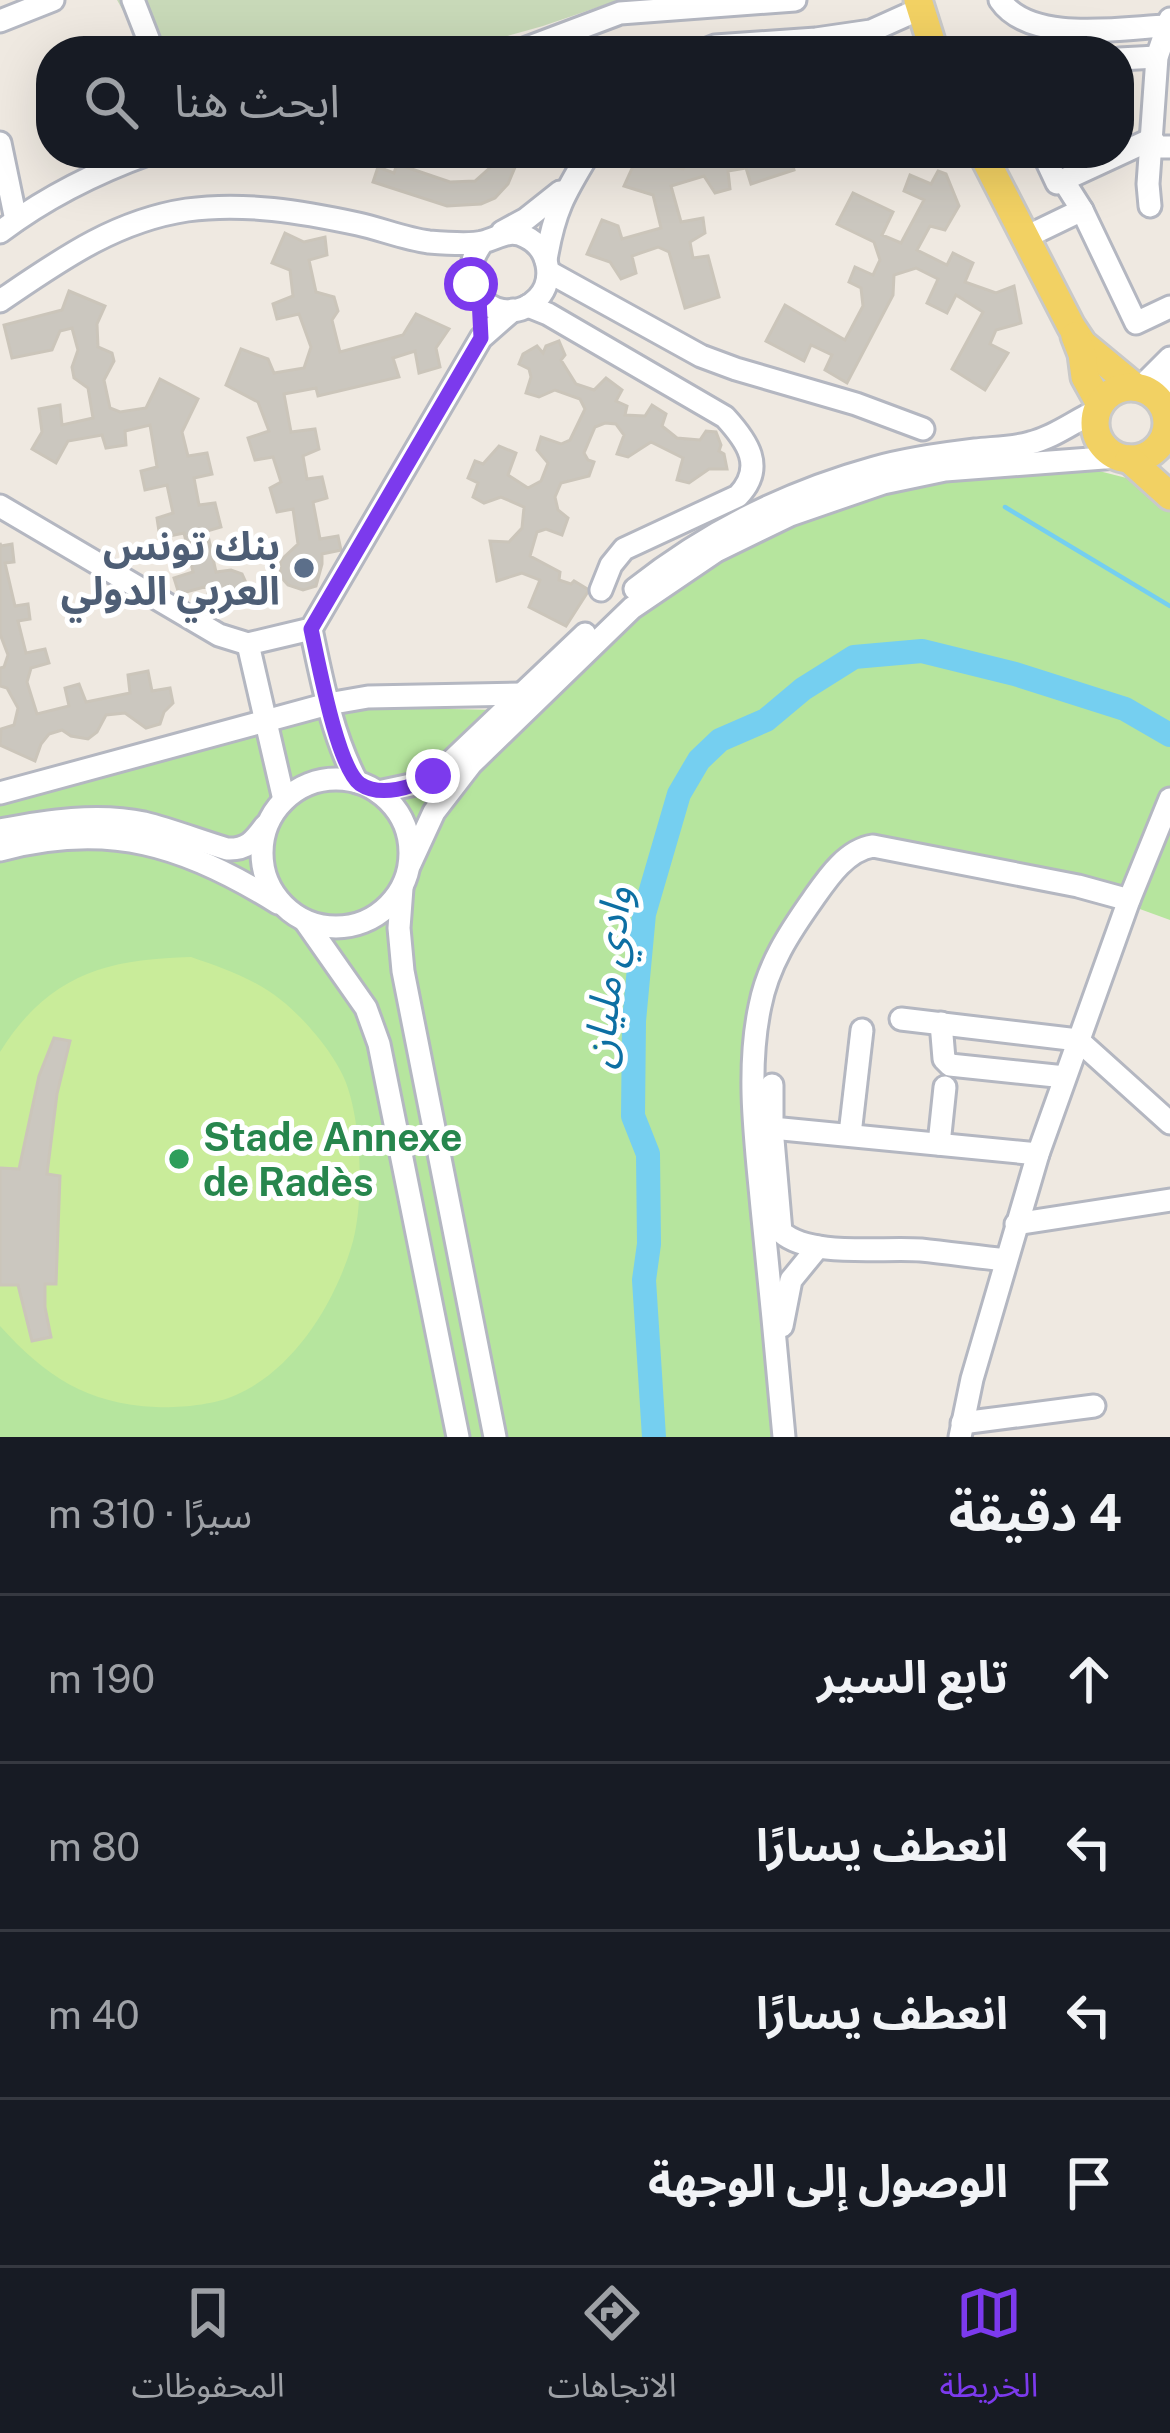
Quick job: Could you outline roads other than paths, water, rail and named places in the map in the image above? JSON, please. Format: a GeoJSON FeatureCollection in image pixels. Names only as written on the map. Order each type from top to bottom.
{"type":"FeatureCollection","features":[{"type":"Feature","properties":{"kind":"main road"},"geometry":{"type":"LineString","coordinates":[[919,5],[929,36]]}},
{"type":"Feature","properties":{"kind":"main road"},"geometry":{"type":"LineString","coordinates":[[989,168],[1083,344],[1160,418]]}},
{"type":"Feature","properties":{"kind":"main road"},"geometry":{"type":"LineString","coordinates":[[1071,326],[1098,407],[1096,432],[1108,451],[1170,496]]}},
{"type":"Feature","properties":{"kind":"main road"},"geometry":{"type":"LineString","coordinates":[[1098,407],[1115,390],[1160,418]]}},
{"type":"Feature","properties":{"kind":"main road"},"geometry":{"type":"LineString","coordinates":[[1123,458],[1148,455],[1160,418]]}},
{"type":"Feature","properties":{"kind":"street"},"geometry":{"type":"LineString","coordinates":[[0,21],[53,0]]}},
{"type":"Feature","properties":{"kind":"street"},"geometry":{"type":"LineString","coordinates":[[133,0],[147,36]]}},
{"type":"Feature","properties":{"kind":"street"},"geometry":{"type":"LineString","coordinates":[[559,36],[620,13],[795,0]]}},
{"type":"Feature","properties":{"kind":"street"},"geometry":{"type":"LineString","coordinates":[[1000,0],[1014,15],[1041,26],[1168,23],[1157,57],[1161,143],[1148,184],[1150,206]]}},
{"type":"Feature","properties":{"kind":"street"},"geometry":{"type":"LineString","coordinates":[[837,36],[871,31],[919,5]]}},
{"type":"Feature","properties":{"kind":"street"},"geometry":{"type":"LineString","coordinates":[[1134,58],[1157,57]]}},
{"type":"Feature","properties":{"kind":"street"},"geometry":{"type":"LineString","coordinates":[[0,142],[8,226],[53,196],[113,168]]}},
{"type":"Feature","properties":{"kind":"street"},"geometry":{"type":"LineString","coordinates":[[410,864],[409,836],[398,811],[367,787],[345,760],[311,629],[481,338],[535,302],[544,290],[554,216],[579,168]]}},
{"type":"Feature","properties":{"kind":"street"},"geometry":{"type":"LineString","coordinates":[[1052,168],[1082,210],[1136,322],[1170,307]]}},
{"type":"Feature","properties":{"kind":"street"},"geometry":{"type":"LineString","coordinates":[[1060,181],[1095,168]]}},
{"type":"Feature","properties":{"kind":"street"},"geometry":{"type":"LineString","coordinates":[[481,338],[470,269],[474,254],[490,238],[538,210],[573,178]]}},
{"type":"Feature","properties":{"kind":"street"},"geometry":{"type":"LineString","coordinates":[[1024,238],[1082,210]]}},
{"type":"Feature","properties":{"kind":"street"},"geometry":{"type":"LineString","coordinates":[[0,301],[86,243],[183,211],[302,212],[425,242],[512,233],[539,246],[548,266],[701,356],[923,429]]}},
{"type":"Feature","properties":{"kind":"street"},"geometry":{"type":"LineString","coordinates":[[425,242],[491,307],[548,314],[724,417],[745,440],[752,459],[749,485],[739,496],[624,549],[611,565],[602,590]]}},
{"type":"Feature","properties":{"kind":"street"},"geometry":{"type":"LineString","coordinates":[[1160,418],[1170,358]]}},
{"type":"Feature","properties":{"kind":"street"},"geometry":{"type":"LineString","coordinates":[[1160,418],[1170,369]]}},
{"type":"Feature","properties":{"kind":"street"},"geometry":{"type":"LineString","coordinates":[[0,830],[104,819],[140,822],[235,850],[254,841],[284,800],[306,785],[331,779],[367,787],[420,783],[443,770],[645,581],[700,543],[800,493],[877,467],[1028,444],[1049,437],[1098,407]]}},
{"type":"Feature","properties":{"kind":"street"},"geometry":{"type":"LineString","coordinates":[[495,1437],[403,971],[402,889],[434,812],[471,764],[632,608],[716,551],[790,515],[883,483],[945,470],[1123,458]]}},
{"type":"Feature","properties":{"kind":"street"},"geometry":{"type":"LineString","coordinates":[[0,506],[219,635],[248,644],[311,629]]}},
{"type":"Feature","properties":{"kind":"street"},"geometry":{"type":"LineString","coordinates":[[248,644],[284,800]]}},
{"type":"Feature","properties":{"kind":"street"},"geometry":{"type":"LineString","coordinates":[[0,793],[328,704],[368,697],[522,694]]}},
{"type":"Feature","properties":{"kind":"street"},"geometry":{"type":"LineString","coordinates":[[1094,1406],[961,1430],[1038,1154],[1170,799]]}},
{"type":"Feature","properties":{"kind":"street"},"geometry":{"type":"LineString","coordinates":[[269,820],[262,842],[262,866],[269,888],[284,906]]}},
{"type":"Feature","properties":{"kind":"street"},"geometry":{"type":"LineString","coordinates":[[0,850],[69,838],[134,841],[194,857],[239,878],[305,921],[358,995],[379,1043],[458,1437]]}},
{"type":"Feature","properties":{"kind":"street"},"geometry":{"type":"LineString","coordinates":[[784,1437],[754,1087],[756,1032],[776,958],[824,884],[856,851],[873,846],[1129,900]]}},
{"type":"Feature","properties":{"kind":"street"},"geometry":{"type":"LineString","coordinates":[[305,921],[349,927],[370,920],[402,889]]}},
{"type":"Feature","properties":{"kind":"street"},"geometry":{"type":"LineString","coordinates":[[901,1019],[1078,1040],[1170,1123]]}},
{"type":"Feature","properties":{"kind":"street"},"geometry":{"type":"LineString","coordinates":[[941,1023],[944,1059],[950,1065],[1065,1077]]}},
{"type":"Feature","properties":{"kind":"street"},"geometry":{"type":"LineString","coordinates":[[850,1135],[862,1030]]}},
{"type":"Feature","properties":{"kind":"street"},"geometry":{"type":"LineString","coordinates":[[772,1085],[781,1232],[793,1241],[818,1247],[918,1250],[1006,1260]]}},
{"type":"Feature","properties":{"kind":"street"},"geometry":{"type":"LineString","coordinates":[[939,1144],[945,1087]]}},
{"type":"Feature","properties":{"kind":"street"},"geometry":{"type":"LineString","coordinates":[[772,1129],[1038,1154]]}},
{"type":"Feature","properties":{"kind":"street"},"geometry":{"type":"LineString","coordinates":[[1016,1224],[1170,1200]]}},
{"type":"Feature","properties":{"kind":"street"},"geometry":{"type":"LineString","coordinates":[[776,1344],[791,1280],[818,1247]]}},
{"type":"Feature","properties":{"kind":"waterway"},"geometry":{"type":"LineString","coordinates":[[1005,507],[1170,606]]}},
{"type":"Feature","properties":{"kind":"waterway","name":"وادي مليان"},"geometry":{"type":"LineString","coordinates":[[654,1437],[644,1280],[649,1244],[648,1154],[633,1116],[634,1021],[644,914],[679,794],[699,760],[720,740],[766,720],[803,689],[854,657],[922,651],[1125,709],[1170,735]]}},
{"type":"Feature","properties":{"kind":"place","name":"بنك تونس العربي الدولي"},"geometry":{"type":"Point","coordinates":[304,568]}},
{"type":"Feature","properties":{"kind":"place","name":"Stade Annexe de Radès"},"geometry":{"type":"Point","coordinates":[179,1159]}}]}
